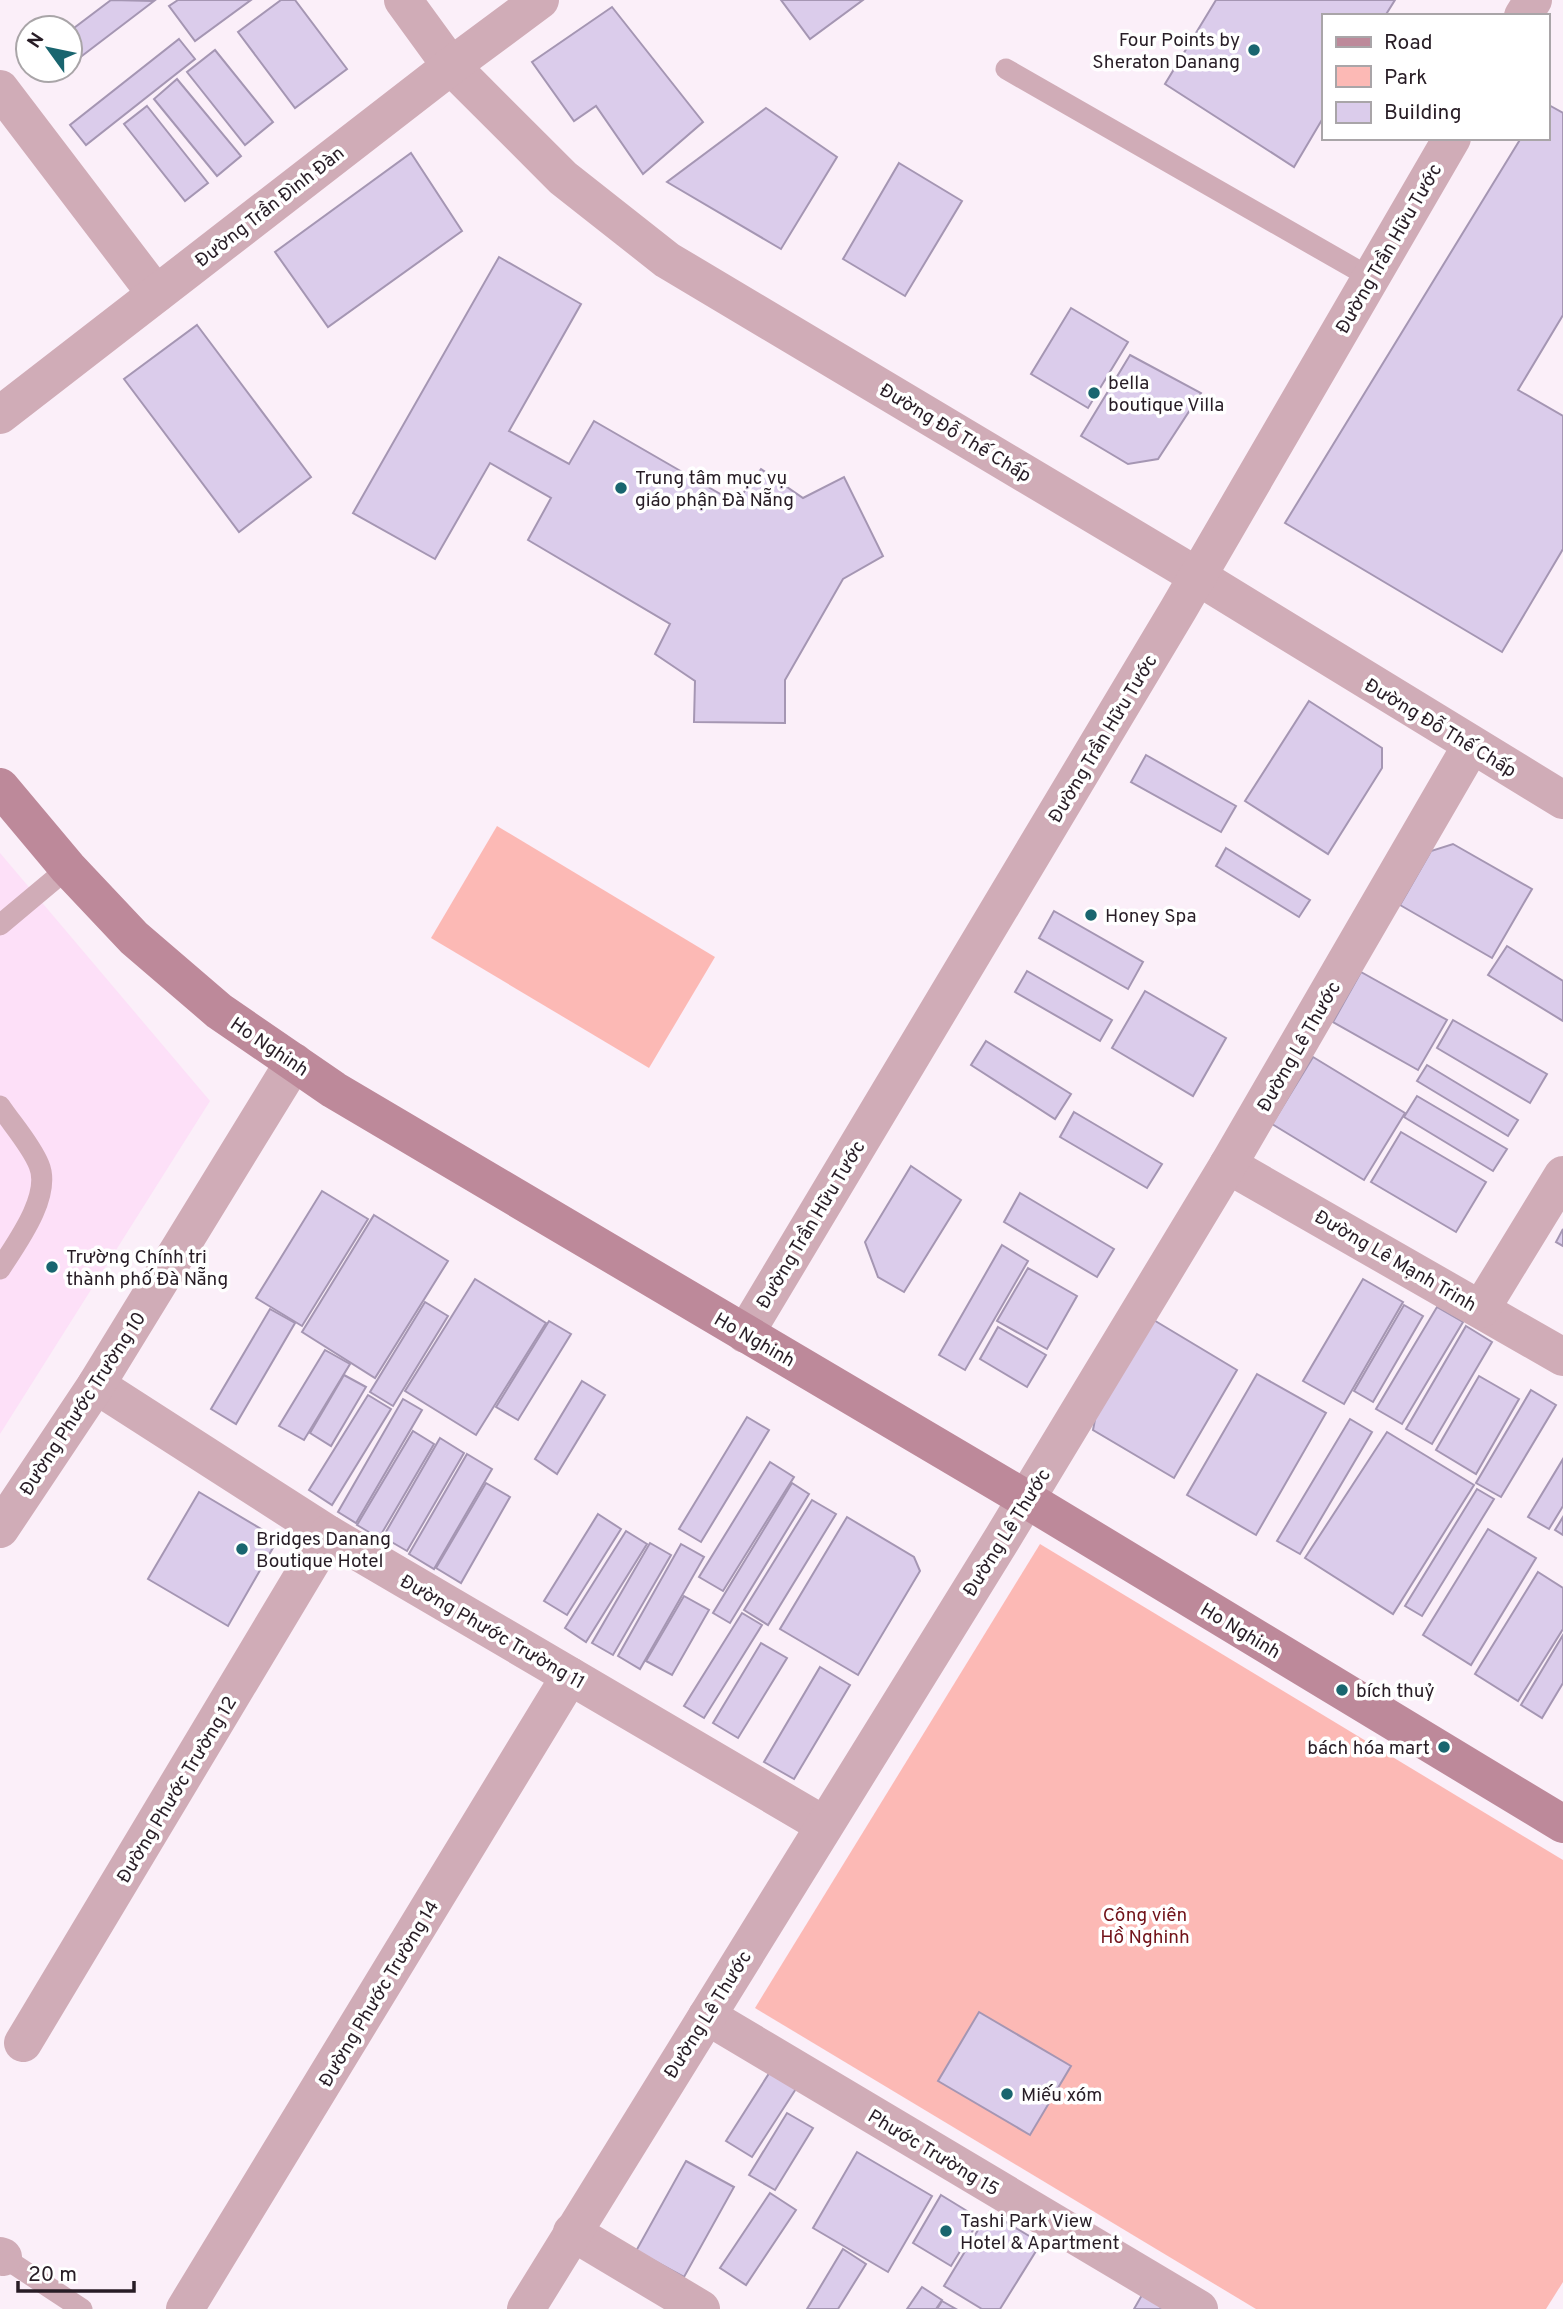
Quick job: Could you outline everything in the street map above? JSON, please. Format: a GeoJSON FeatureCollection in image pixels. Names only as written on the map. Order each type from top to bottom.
{"type":"FeatureCollection","features":[{"type":"Feature","properties":{"kind":"street","name":"Đường Đỗ Thế Chấp"},"geometry":{"type":"LineString","coordinates":[[403,0],[451,66],[563,178],[667,260],[1197,576],[1563,800]]}},
{"type":"Feature","properties":{"kind":"street","name":"Đường Trần Đình Đàn"},"geometry":{"type":"LineString","coordinates":[[0,415],[540,0]]}},
{"type":"Feature","properties":{"kind":"street"},"geometry":{"type":"LineString","coordinates":[[0,89],[156,294]]}},
{"type":"Feature","properties":{"kind":"street","name":"Đường Trần Hữu Tước"},"geometry":{"type":"LineString","coordinates":[[745,1334],[1197,576],[1451,140]]}},
{"type":"Feature","properties":{"kind":"street","name":"Đường Lê Thước"},"geometry":{"type":"LineString","coordinates":[[526,2309],[1026,1499],[1228,1165],[1471,746]]}},
{"type":"Feature","properties":{"kind":"street","name":"Ho Nghinh"},"geometry":{"type":"LineString","coordinates":[[0,787],[68,868],[134,938],[219,1012],[334,1090],[1026,1499],[1563,1824]]}},
{"type":"Feature","properties":{"kind":"street","name":"Đường Phước Trường 10"},"geometry":{"type":"LineString","coordinates":[[0,1529],[96,1385],[294,1062]]}},
{"type":"Feature","properties":{"kind":"street","name":"Đường Lê Mạnh Trinh"},"geometry":{"type":"LineString","coordinates":[[1228,1165],[1563,1357]]}},
{"type":"Feature","properties":{"kind":"street"},"geometry":{"type":"LineString","coordinates":[[1481,1309],[1563,1175]]}},
{"type":"Feature","properties":{"kind":"street","name":"Đường Phước Trường 11"},"geometry":{"type":"LineString","coordinates":[[96,1385],[328,1534],[824,1825]]}},
{"type":"Feature","properties":{"kind":"street","name":"Đường Phước Trường 12"},"geometry":{"type":"LineString","coordinates":[[23,2043],[328,1534]]}},
{"type":"Feature","properties":{"kind":"street","name":"Đường Phước Trường 14"},"geometry":{"type":"LineString","coordinates":[[185,2309],[570,1676]]}},
{"type":"Feature","properties":{"kind":"street","name":"Phước Trường 15"},"geometry":{"type":"LineString","coordinates":[[706,2016],[1199,2309]]}},
{"type":"Feature","properties":{"kind":"street"},"geometry":{"type":"LineString","coordinates":[[572,2232],[701,2309]]}},
{"type":"Feature","properties":{"kind":"lane"},"geometry":{"type":"LineString","coordinates":[[1006,69],[1371,278]]}},
{"type":"Feature","properties":{"kind":"lane"},"geometry":{"type":"LineString","coordinates":[[0,925],[68,868]]}},
{"type":"Feature","properties":{"kind":"lane"},"geometry":{"type":"LineString","coordinates":[[0,1106],[40,1166],[40,1194],[30,1221],[0,1269]]}},
{"type":"Feature","properties":{"kind":"lane"},"geometry":{"type":"LineString","coordinates":[[1,2257],[82,2309]]}},
{"type":"Feature","properties":{"kind":"shaded area","name":"Trường Chính trị thành phố Đà Nẵng"},"geometry":{"type":"Polygon","coordinates":[[[0,853],[210,1101],[0,1434],[0,853]]]}},
{"type":"Feature","properties":{"kind":"green space"},"geometry":{"type":"Polygon","coordinates":[[[497,826],[715,957],[649,1068],[431,938],[497,826]]]}},
{"type":"Feature","properties":{"kind":"green space","name":"Công viên Hồ Nghinh"},"geometry":{"type":"Polygon","coordinates":[[[1040,1544],[1563,1860],[1563,2282],[1546,2309],[1256,2309],[755,2008],[1040,1544]]]}},
{"type":"Feature","properties":{"kind":"building"},"geometry":{"type":"Polygon","coordinates":[[[111,0],[154,1],[84,54],[84,20],[111,0]]]}},
{"type":"Feature","properties":{"kind":"building"},"geometry":{"type":"Polygon","coordinates":[[[178,0],[251,0],[195,41],[169,6],[178,0]]]}},
{"type":"Feature","properties":{"kind":"building"},"geometry":{"type":"Polygon","coordinates":[[[281,0],[295,0],[347,69],[295,108],[238,32],[281,0]]]}},
{"type":"Feature","properties":{"kind":"building"},"geometry":{"type":"Polygon","coordinates":[[[781,0],[863,0],[810,39],[781,0]]]}},
{"type":"Feature","properties":{"kind":"building","name":"Four Points by Sheraton Danang"},"geometry":{"type":"Polygon","coordinates":[[[1216,0],[1395,0],[1386,14],[1322,14],[1322,120],[1294,167],[1165,84],[1216,0]]]}},
{"type":"Feature","properties":{"kind":"building"},"geometry":{"type":"Polygon","coordinates":[[[612,7],[703,122],[643,174],[596,106],[574,121],[532,62],[612,7]]]}},
{"type":"Feature","properties":{"kind":"building"},"geometry":{"type":"Polygon","coordinates":[[[179,39],[195,59],[86,145],[70,125],[179,39]]]}},
{"type":"Feature","properties":{"kind":"building"},"geometry":{"type":"Polygon","coordinates":[[[215,50],[273,122],[245,145],[187,72],[215,50]]]}},
{"type":"Feature","properties":{"kind":"building"},"geometry":{"type":"Polygon","coordinates":[[[177,79],[241,156],[217,176],[154,99],[177,79]]]}},
{"type":"Feature","properties":{"kind":"building"},"geometry":{"type":"Polygon","coordinates":[[[1549,105],[1563,113],[1563,315],[1518,390],[1563,416],[1563,549],[1502,652],[1285,523],[1520,140],[1549,140],[1549,105]]]}},
{"type":"Feature","properties":{"kind":"building"},"geometry":{"type":"Polygon","coordinates":[[[147,106],[208,183],[185,201],[124,124],[147,106]]]}},
{"type":"Feature","properties":{"kind":"building"},"geometry":{"type":"Polygon","coordinates":[[[766,108],[837,157],[781,249],[667,182],[766,108]]]}},
{"type":"Feature","properties":{"kind":"building"},"geometry":{"type":"Polygon","coordinates":[[[411,153],[462,231],[328,327],[275,252],[411,153]]]}},
{"type":"Feature","properties":{"kind":"building"},"geometry":{"type":"Polygon","coordinates":[[[899,163],[962,201],[905,296],[843,259],[899,163]]]}},
{"type":"Feature","properties":{"kind":"building","name":"Trung tâm mục vụ giáo phận Đà Nẵng"},"geometry":{"type":"Polygon","coordinates":[[[499,257],[581,304],[509,431],[569,464],[594,421],[736,503],[761,469],[803,498],[844,477],[883,556],[843,579],[785,680],[785,723],[694,722],[695,681],[655,654],[670,624],[528,540],[551,498],[490,463],[435,559],[353,513],[499,257]]]}},
{"type":"Feature","properties":{"kind":"building"},"geometry":{"type":"Polygon","coordinates":[[[1071,308],[1128,342],[1088,408],[1031,374],[1071,308]]]}},
{"type":"Feature","properties":{"kind":"building"},"geometry":{"type":"Polygon","coordinates":[[[197,325],[311,477],[239,532],[124,379],[197,325]]]}},
{"type":"Feature","properties":{"kind":"building"},"geometry":{"type":"Polygon","coordinates":[[[1130,355],[1201,393],[1158,459],[1128,464],[1081,436],[1130,355]]]}},
{"type":"Feature","properties":{"kind":"building"},"geometry":{"type":"Polygon","coordinates":[[[1309,701],[1382,748],[1382,768],[1328,854],[1245,801],[1309,701]]]}},
{"type":"Feature","properties":{"kind":"building"},"geometry":{"type":"Polygon","coordinates":[[[1146,755],[1236,806],[1221,832],[1131,782],[1146,755]]]}},
{"type":"Feature","properties":{"kind":"building"},"geometry":{"type":"Polygon","coordinates":[[[1453,844],[1532,889],[1492,958],[1400,905],[1431,851],[1453,844]]]}},
{"type":"Feature","properties":{"kind":"building"},"geometry":{"type":"Polygon","coordinates":[[[1226,848],[1310,900],[1299,917],[1216,866],[1226,848]]]}},
{"type":"Feature","properties":{"kind":"building"},"geometry":{"type":"Polygon","coordinates":[[[1054,911],[1143,962],[1128,989],[1039,938],[1054,911]]]}},
{"type":"Feature","properties":{"kind":"building"},"geometry":{"type":"Polygon","coordinates":[[[1507,946],[1563,981],[1563,1021],[1488,975],[1507,946]]]}},
{"type":"Feature","properties":{"kind":"building"},"geometry":{"type":"Polygon","coordinates":[[[1027,971],[1112,1020],[1100,1041],[1015,992],[1027,971]]]}},
{"type":"Feature","properties":{"kind":"building"},"geometry":{"type":"Polygon","coordinates":[[[1361,972],[1447,1020],[1418,1070],[1333,1022],[1361,972]]]}},
{"type":"Feature","properties":{"kind":"building"},"geometry":{"type":"Polygon","coordinates":[[[1145,991],[1226,1038],[1193,1096],[1112,1048],[1145,991]]]}},
{"type":"Feature","properties":{"kind":"building"},"geometry":{"type":"Polygon","coordinates":[[[1453,1020],[1547,1074],[1530,1103],[1437,1048],[1453,1020]]]}},
{"type":"Feature","properties":{"kind":"building"},"geometry":{"type":"Polygon","coordinates":[[[986,1041],[1071,1094],[1055,1119],[971,1065],[986,1041]]]}},
{"type":"Feature","properties":{"kind":"building"},"geometry":{"type":"Polygon","coordinates":[[[1313,1057],[1405,1113],[1364,1180],[1272,1124],[1313,1057]]]}},
{"type":"Feature","properties":{"kind":"building"},"geometry":{"type":"Polygon","coordinates":[[[1427,1065],[1518,1120],[1508,1136],[1417,1081],[1427,1065]]]}},
{"type":"Feature","properties":{"kind":"building"},"geometry":{"type":"Polygon","coordinates":[[[1417,1096],[1507,1149],[1493,1171],[1404,1117],[1417,1096]]]}},
{"type":"Feature","properties":{"kind":"building"},"geometry":{"type":"Polygon","coordinates":[[[1074,1112],[1162,1164],[1147,1188],[1060,1137],[1074,1112]]]}},
{"type":"Feature","properties":{"kind":"building"},"geometry":{"type":"Polygon","coordinates":[[[1401,1132],[1486,1182],[1456,1232],[1371,1182],[1401,1132]]]}},
{"type":"Feature","properties":{"kind":"building"},"geometry":{"type":"Polygon","coordinates":[[[911,1166],[961,1200],[904,1292],[878,1277],[865,1242],[911,1166]]]}},
{"type":"Feature","properties":{"kind":"building"},"geometry":{"type":"Polygon","coordinates":[[[322,1191],[368,1219],[302,1326],[256,1298],[322,1191]]]}},
{"type":"Feature","properties":{"kind":"building"},"geometry":{"type":"Polygon","coordinates":[[[1020,1193],[1114,1249],[1097,1277],[1004,1222],[1020,1193]]]}},
{"type":"Feature","properties":{"kind":"building"},"geometry":{"type":"Polygon","coordinates":[[[374,1215],[448,1261],[375,1378],[302,1332],[374,1215]]]}},
{"type":"Feature","properties":{"kind":"building"},"geometry":{"type":"Polygon","coordinates":[[[1563,1229],[1563,1246],[1556,1242],[1563,1229]]]}},
{"type":"Feature","properties":{"kind":"building"},"geometry":{"type":"Polygon","coordinates":[[[1002,1245],[1028,1261],[965,1370],[939,1355],[1002,1245]]]}},
{"type":"Feature","properties":{"kind":"building"},"geometry":{"type":"Polygon","coordinates":[[[1028,1268],[1077,1296],[1047,1349],[997,1321],[1028,1268]]]}},
{"type":"Feature","properties":{"kind":"building"},"geometry":{"type":"Polygon","coordinates":[[[475,1279],[546,1323],[476,1435],[405,1391],[475,1279]]]}},
{"type":"Feature","properties":{"kind":"building"},"geometry":{"type":"Polygon","coordinates":[[[1363,1279],[1403,1302],[1344,1404],[1303,1381],[1363,1279]]]}},
{"type":"Feature","properties":{"kind":"building"},"geometry":{"type":"Polygon","coordinates":[[[425,1302],[448,1316],[393,1406],[370,1392],[425,1302]]]}},
{"type":"Feature","properties":{"kind":"building"},"geometry":{"type":"Polygon","coordinates":[[[1404,1305],[1423,1316],[1373,1402],[1354,1391],[1404,1305]]]}},
{"type":"Feature","properties":{"kind":"building"},"geometry":{"type":"Polygon","coordinates":[[[1437,1307],[1463,1322],[1402,1424],[1376,1409],[1437,1307]]]}},
{"type":"Feature","properties":{"kind":"building"},"geometry":{"type":"Polygon","coordinates":[[[270,1309],[295,1323],[236,1424],[211,1409],[270,1309]]]}},
{"type":"Feature","properties":{"kind":"building"},"geometry":{"type":"Polygon","coordinates":[[[1147,1316],[1237,1370],[1174,1478],[1093,1430],[1100,1393],[1147,1316]]]}},
{"type":"Feature","properties":{"kind":"building"},"geometry":{"type":"Polygon","coordinates":[[[549,1321],[571,1334],[518,1420],[496,1407],[549,1321]]]}},
{"type":"Feature","properties":{"kind":"building"},"geometry":{"type":"Polygon","coordinates":[[[1466,1326],[1492,1342],[1432,1444],[1406,1429],[1466,1326]]]}},
{"type":"Feature","properties":{"kind":"building"},"geometry":{"type":"Polygon","coordinates":[[[998,1327],[1046,1355],[1027,1387],[980,1359],[998,1327]]]}},
{"type":"Feature","properties":{"kind":"building"},"geometry":{"type":"Polygon","coordinates":[[[325,1350],[350,1364],[304,1440],[279,1426],[325,1350]]]}},
{"type":"Feature","properties":{"kind":"building"},"geometry":{"type":"Polygon","coordinates":[[[1257,1374],[1326,1413],[1256,1535],[1187,1495],[1257,1374]]]}},
{"type":"Feature","properties":{"kind":"building"},"geometry":{"type":"Polygon","coordinates":[[[344,1375],[366,1387],[331,1446],[310,1433],[344,1375]]]}},
{"type":"Feature","properties":{"kind":"building"},"geometry":{"type":"Polygon","coordinates":[[[1479,1376],[1519,1399],[1476,1474],[1436,1450],[1479,1376]]]}},
{"type":"Feature","properties":{"kind":"building"},"geometry":{"type":"Polygon","coordinates":[[[582,1381],[605,1395],[557,1474],[535,1459],[582,1381]]]}},
{"type":"Feature","properties":{"kind":"building"},"geometry":{"type":"Polygon","coordinates":[[[1531,1390],[1556,1405],[1501,1497],[1476,1483],[1531,1390]]]}},
{"type":"Feature","properties":{"kind":"building"},"geometry":{"type":"Polygon","coordinates":[[[368,1395],[391,1409],[332,1505],[309,1490],[368,1395]]]}},
{"type":"Feature","properties":{"kind":"building"},"geometry":{"type":"Polygon","coordinates":[[[403,1399],[422,1410],[356,1523],[338,1512],[403,1399]]]}},
{"type":"Feature","properties":{"kind":"building"},"geometry":{"type":"Polygon","coordinates":[[[747,1417],[769,1430],[701,1542],[679,1529],[747,1417]]]}},
{"type":"Feature","properties":{"kind":"building"},"geometry":{"type":"Polygon","coordinates":[[[1350,1419],[1372,1432],[1300,1554],[1277,1541],[1350,1419]]]}},
{"type":"Feature","properties":{"kind":"building"},"geometry":{"type":"Polygon","coordinates":[[[413,1431],[434,1444],[379,1538],[357,1525],[413,1431]]]}},
{"type":"Feature","properties":{"kind":"building"},"geometry":{"type":"Polygon","coordinates":[[[1387,1432],[1474,1485],[1393,1614],[1305,1558],[1387,1432]]]}},
{"type":"Feature","properties":{"kind":"building"},"geometry":{"type":"Polygon","coordinates":[[[440,1438],[464,1453],[407,1551],[383,1537],[440,1438]]]}},
{"type":"Feature","properties":{"kind":"building"},"geometry":{"type":"Polygon","coordinates":[[[467,1454],[492,1469],[434,1569],[409,1554],[467,1454]]]}},
{"type":"Feature","properties":{"kind":"building"},"geometry":{"type":"Polygon","coordinates":[[[1563,1459],[1563,1506],[1549,1529],[1528,1517],[1563,1459]]]}},
{"type":"Feature","properties":{"kind":"building"},"geometry":{"type":"Polygon","coordinates":[[[770,1462],[794,1477],[723,1591],[699,1577],[770,1462]]]}},
{"type":"Feature","properties":{"kind":"building"},"geometry":{"type":"Polygon","coordinates":[[[486,1483],[510,1497],[461,1583],[436,1568],[486,1483]]]}},
{"type":"Feature","properties":{"kind":"building"},"geometry":{"type":"Polygon","coordinates":[[[792,1483],[809,1494],[730,1623],[713,1613],[792,1483]]]}},
{"type":"Feature","properties":{"kind":"building"},"geometry":{"type":"Polygon","coordinates":[[[1477,1489],[1494,1499],[1422,1616],[1405,1606],[1477,1489]]]}},
{"type":"Feature","properties":{"kind":"building"},"geometry":{"type":"Polygon","coordinates":[[[199,1492],[278,1539],[228,1626],[148,1579],[199,1492]]]}},
{"type":"Feature","properties":{"kind":"building"},"geometry":{"type":"Polygon","coordinates":[[[812,1500],[836,1514],[768,1625],[744,1610],[812,1500]]]}},
{"type":"Feature","properties":{"kind":"building"},"geometry":{"type":"Polygon","coordinates":[[[598,1514],[621,1529],[567,1615],[544,1601],[598,1514]]]}},
{"type":"Feature","properties":{"kind":"building"},"geometry":{"type":"Polygon","coordinates":[[[847,1517],[914,1557],[920,1571],[858,1675],[780,1629],[847,1517]]]}},
{"type":"Feature","properties":{"kind":"building"},"geometry":{"type":"Polygon","coordinates":[[[1563,1517],[1563,1535],[1555,1530],[1563,1517]]]}},
{"type":"Feature","properties":{"kind":"building"},"geometry":{"type":"Polygon","coordinates":[[[1488,1529],[1536,1558],[1471,1665],[1423,1635],[1488,1529]]]}},
{"type":"Feature","properties":{"kind":"building"},"geometry":{"type":"Polygon","coordinates":[[[626,1531],[647,1544],[586,1642],[565,1628],[626,1531]]]}},
{"type":"Feature","properties":{"kind":"building"},"geometry":{"type":"Polygon","coordinates":[[[650,1543],[671,1555],[613,1655],[592,1643],[650,1543]]]}},
{"type":"Feature","properties":{"kind":"building"},"geometry":{"type":"Polygon","coordinates":[[[681,1544],[704,1557],[640,1669],[618,1656],[681,1544]]]}},
{"type":"Feature","properties":{"kind":"building"},"geometry":{"type":"Polygon","coordinates":[[[1538,1572],[1563,1588],[1563,1629],[1518,1701],[1475,1674],[1538,1572]]]}},
{"type":"Feature","properties":{"kind":"building"},"geometry":{"type":"Polygon","coordinates":[[[684,1596],[709,1610],[672,1675],[646,1661],[684,1596]]]}},
{"type":"Feature","properties":{"kind":"building"},"geometry":{"type":"Polygon","coordinates":[[[742,1613],[762,1625],[704,1718],[684,1706],[742,1613]]]}},
{"type":"Feature","properties":{"kind":"building"},"geometry":{"type":"Polygon","coordinates":[[[1563,1635],[1563,1683],[1542,1718],[1521,1705],[1563,1635]]]}},
{"type":"Feature","properties":{"kind":"building"},"geometry":{"type":"Polygon","coordinates":[[[761,1643],[787,1658],[738,1738],[713,1723],[761,1643]]]}},
{"type":"Feature","properties":{"kind":"building"},"geometry":{"type":"Polygon","coordinates":[[[820,1667],[850,1685],[794,1779],[764,1762],[820,1667]]]}},
{"type":"Feature","properties":{"kind":"building"},"geometry":{"type":"Polygon","coordinates":[[[979,2012],[1071,2066],[1030,2135],[938,2081],[979,2012]]]}},
{"type":"Feature","properties":{"kind":"building"},"geometry":{"type":"Polygon","coordinates":[[[775,2064],[801,2081],[752,2157],[726,2141],[775,2064]]]}},
{"type":"Feature","properties":{"kind":"building"},"geometry":{"type":"Polygon","coordinates":[[[787,2113],[813,2128],[775,2190],[749,2175],[787,2113]]]}},
{"type":"Feature","properties":{"kind":"building"},"geometry":{"type":"Polygon","coordinates":[[[857,2152],[932,2196],[888,2272],[813,2228],[857,2152]]]}},
{"type":"Feature","properties":{"kind":"building"},"geometry":{"type":"Polygon","coordinates":[[[686,2161],[734,2187],[684,2277],[636,2251],[686,2161]]]}},
{"type":"Feature","properties":{"kind":"building"},"geometry":{"type":"Polygon","coordinates":[[[770,2193],[796,2210],[746,2285],[720,2268],[770,2193]]]}},
{"type":"Feature","properties":{"kind":"building"},"geometry":{"type":"Polygon","coordinates":[[[941,2195],[980,2219],[951,2266],[913,2243],[941,2195]]]}},
{"type":"Feature","properties":{"kind":"building"},"geometry":{"type":"Polygon","coordinates":[[[989,2212],[1041,2243],[1000,2309],[982,2309],[944,2286],[989,2212]]]}},
{"type":"Feature","properties":{"kind":"building"},"geometry":{"type":"Polygon","coordinates":[[[843,2249],[866,2264],[838,2309],[807,2309],[843,2249]]]}},
{"type":"Feature","properties":{"kind":"building"},"geometry":{"type":"Polygon","coordinates":[[[922,2287],[942,2300],[936,2309],[907,2309],[922,2287]]]}},
{"type":"Feature","properties":{"kind":"building"},"geometry":{"type":"Polygon","coordinates":[[[1146,2288],[1162,2309],[1134,2309],[1146,2288]]]}},
{"type":"Feature","properties":{"kind":"building"},"geometry":{"type":"Polygon","coordinates":[[[942,2301],[956,2309],[937,2309],[942,2301]]]}},
{"type":"Feature","properties":{"kind":"place","name":"Four Points by Sheraton Danang"},"geometry":{"type":"Point","coordinates":[1254,50]}},
{"type":"Feature","properties":{"kind":"place","name":"bella boutique Villa"},"geometry":{"type":"Point","coordinates":[1094,393]}},
{"type":"Feature","properties":{"kind":"place","name":"Trung tâm mục vụ giáo phận Đà Nẵng"},"geometry":{"type":"Point","coordinates":[621,488]}},
{"type":"Feature","properties":{"kind":"place","name":"Honey Spa"},"geometry":{"type":"Point","coordinates":[1091,915]}},
{"type":"Feature","properties":{"kind":"place","name":"Trường Chính trị thành phố Đà Nẵng"},"geometry":{"type":"Point","coordinates":[52,1267]}},
{"type":"Feature","properties":{"kind":"place","name":"Bridges Danang Boutique Hotel"},"geometry":{"type":"Point","coordinates":[242,1549]}},
{"type":"Feature","properties":{"kind":"place","name":"bích thuỷ"},"geometry":{"type":"Point","coordinates":[1342,1690]}},
{"type":"Feature","properties":{"kind":"place","name":"bách hóa mart"},"geometry":{"type":"Point","coordinates":[1444,1747]}},
{"type":"Feature","properties":{"kind":"place","name":"Miếu xóm"},"geometry":{"type":"Point","coordinates":[1007,2094]}},
{"type":"Feature","properties":{"kind":"place","name":"Tashi Park View Hotel & Apartment"},"geometry":{"type":"Point","coordinates":[946,2231]}}]}
